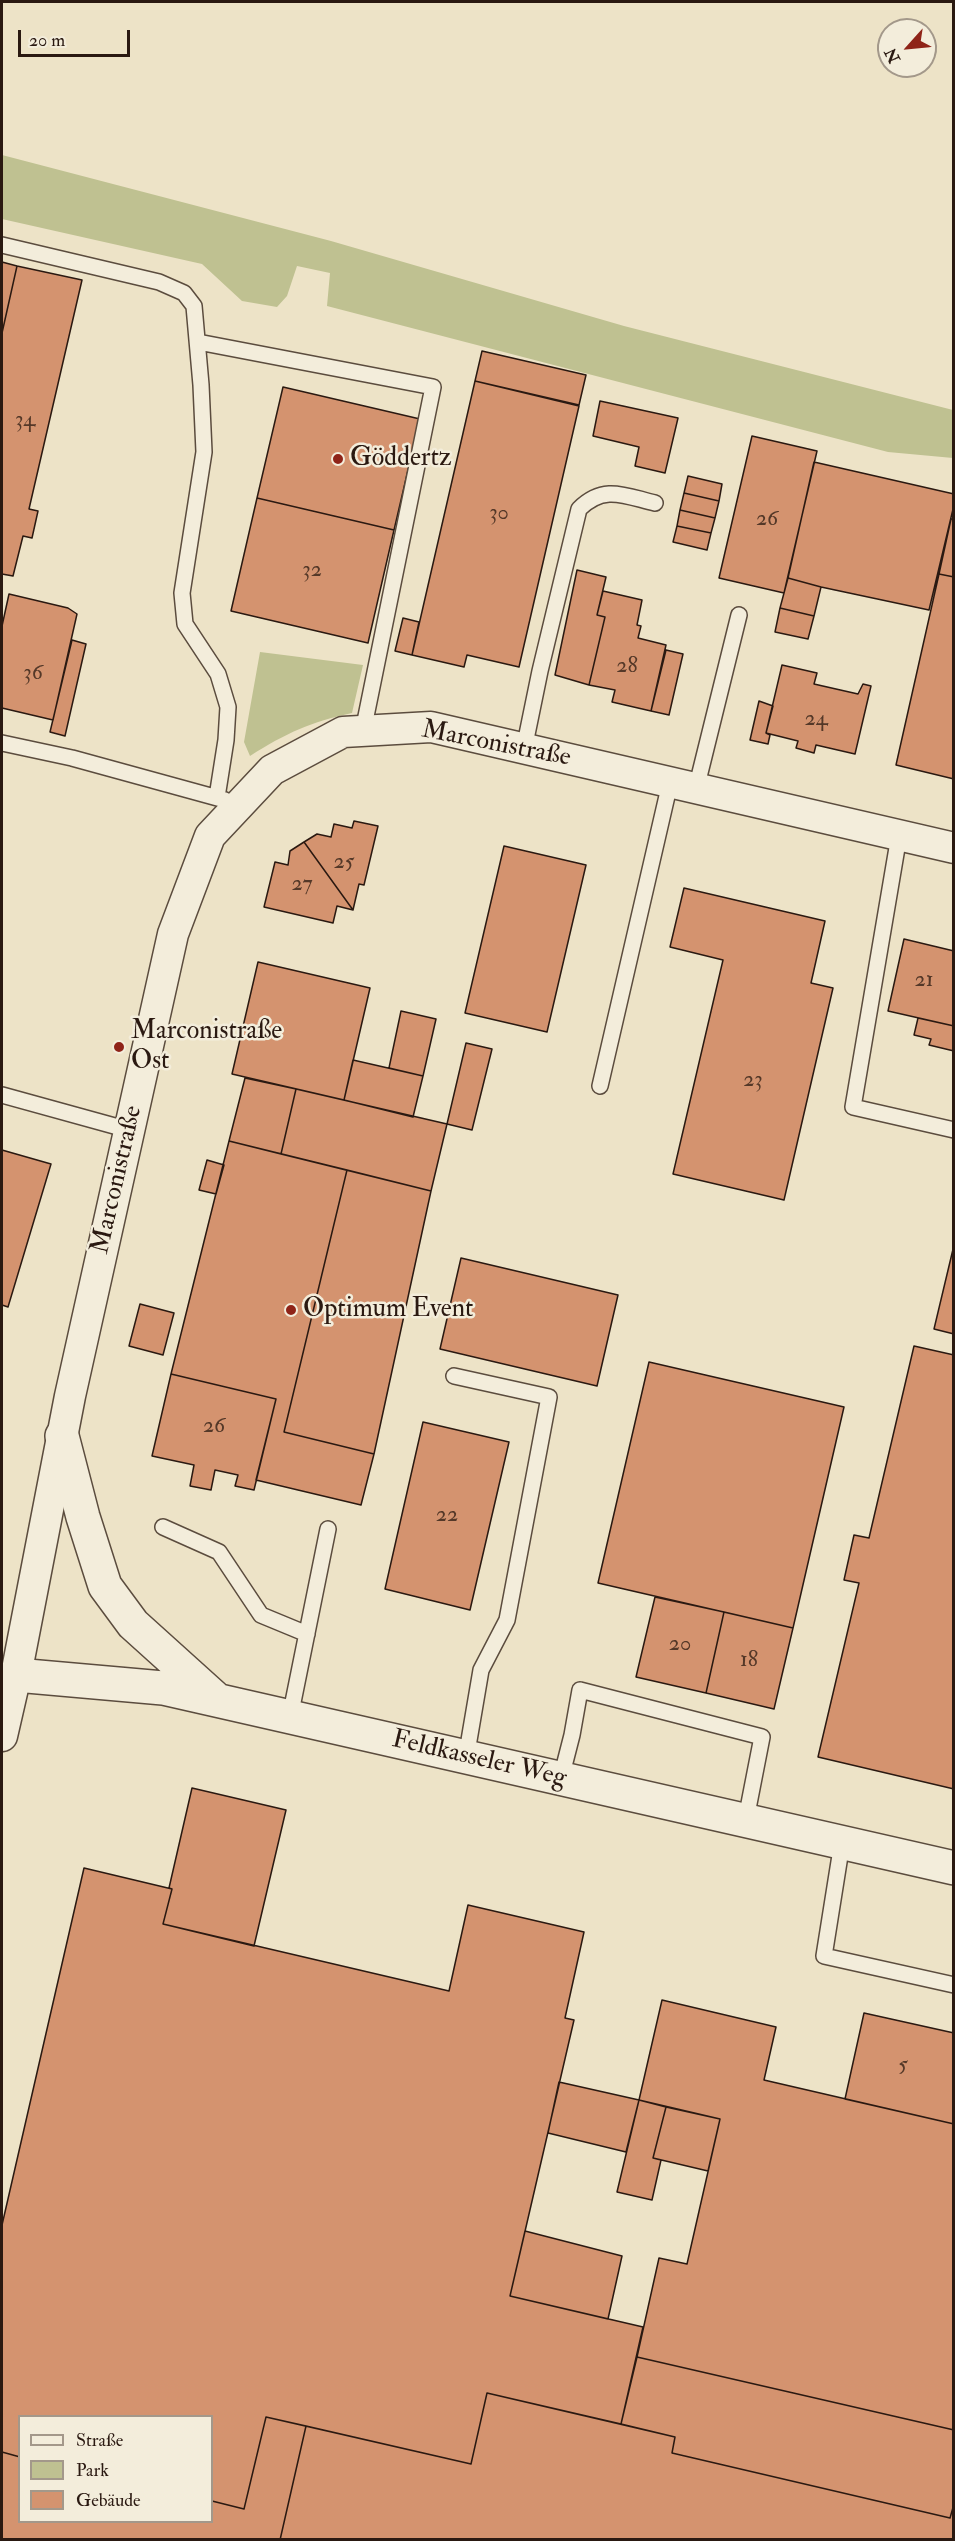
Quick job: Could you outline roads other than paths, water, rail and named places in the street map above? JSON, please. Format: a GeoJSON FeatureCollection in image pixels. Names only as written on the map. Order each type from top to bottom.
{"type":"FeatureCollection","features":[{"type":"Feature","properties":{"kind":"street","name":"Marconistraße"},"geometry":{"type":"LineString","coordinates":[[2,1736],[9,1676],[173,934],[210,836],[228,801],[272,770],[343,732],[431,727],[954,848]]}},
{"type":"Feature","properties":{"kind":"street"},"geometry":{"type":"LineString","coordinates":[[62,1436],[83,1516],[105,1586],[133,1624],[219,1701]]}},
{"type":"Feature","properties":{"kind":"street","name":"Feldkasseler Weg"},"geometry":{"type":"LineString","coordinates":[[9,1676],[163,1688],[954,1868]]}},
{"type":"Feature","properties":{"kind":"lane"},"geometry":{"type":"LineString","coordinates":[[2,245],[159,282],[184,293],[194,306],[204,452],[182,593],[184,624],[218,675],[228,707],[226,740],[228,801],[72,758],[2,743]]}},
{"type":"Feature","properties":{"kind":"lane"},"geometry":{"type":"LineString","coordinates":[[198,342],[433,387],[363,731]]}},
{"type":"Feature","properties":{"kind":"lane"},"geometry":{"type":"LineString","coordinates":[[524,749],[540,671],[579,509],[591,498],[614,493],[655,503]]}},
{"type":"Feature","properties":{"kind":"lane"},"geometry":{"type":"LineString","coordinates":[[600,1086],[683,786],[739,615]]}},
{"type":"Feature","properties":{"kind":"lane"},"geometry":{"type":"LineString","coordinates":[[899,836],[853,1107],[954,1130]]}},
{"type":"Feature","properties":{"kind":"lane"},"geometry":{"type":"LineString","coordinates":[[2,1095],[129,1130]]}},
{"type":"Feature","properties":{"kind":"lane"},"geometry":{"type":"LineString","coordinates":[[454,1376],[549,1397],[507,1620],[481,1670],[466,1758]]}},
{"type":"Feature","properties":{"kind":"lane"},"geometry":{"type":"LineString","coordinates":[[163,1527],[219,1552],[261,1615],[307,1634]]}},
{"type":"Feature","properties":{"kind":"lane"},"geometry":{"type":"LineString","coordinates":[[290,1717],[328,1529]]}},
{"type":"Feature","properties":{"kind":"lane"},"geometry":{"type":"LineString","coordinates":[[561,1778],[580,1690],[762,1737],[746,1819]]}},
{"type":"Feature","properties":{"kind":"lane"},"geometry":{"type":"LineString","coordinates":[[842,1843],[824,1956],[954,1985]]}},
{"type":"Feature","properties":{"kind":"place","name":"Göddertz"},"geometry":{"type":"Point","coordinates":[338,459]}},
{"type":"Feature","properties":{"kind":"place","name":"Marconistraße Ost"},"geometry":{"type":"Point","coordinates":[119,1047]}},
{"type":"Feature","properties":{"kind":"place","name":"Optimum Event"},"geometry":{"type":"Point","coordinates":[291,1310]}}]}
